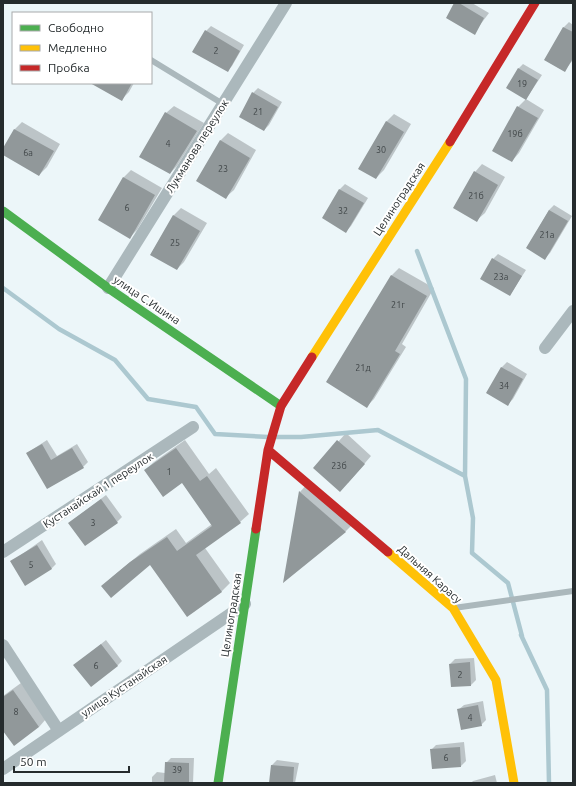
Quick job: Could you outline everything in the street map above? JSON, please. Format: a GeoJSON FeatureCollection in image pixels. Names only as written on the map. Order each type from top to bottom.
{"type":"FeatureCollection","features":[{"type":"Feature","properties":{"kind":"street","name":"Лукманова переулок"},"geometry":{"type":"LineString","coordinates":[[108,288],[286,3]]}},
{"type":"Feature","properties":{"kind":"street","name":"Целиноградская"},"geometry":{"type":"LineString","coordinates":[[218,783],[268,450],[281,406],[461,124],[535,3]]}},
{"type":"Feature","properties":{"kind":"street","name":"улица С.Ишина"},"geometry":{"type":"LineString","coordinates":[[3,211],[108,288],[281,406]]}},
{"type":"Feature","properties":{"kind":"street"},"geometry":{"type":"LineString","coordinates":[[545,348],[573,311]]}},
{"type":"Feature","properties":{"kind":"street","name":"Кустанайскай 1 переулок"},"geometry":{"type":"LineString","coordinates":[[3,552],[193,427]]}},
{"type":"Feature","properties":{"kind":"street","name":"Дальняя Карасу"},"geometry":{"type":"LineString","coordinates":[[268,450],[453,608],[496,680],[514,783]]}},
{"type":"Feature","properties":{"kind":"street","name":"улица Кустанайская"},"geometry":{"type":"LineString","coordinates":[[3,769],[245,604]]}},
{"type":"Feature","properties":{"kind":"street"},"geometry":{"type":"LineString","coordinates":[[3,645],[59,731]]}},
{"type":"Feature","properties":{"kind":"lane"},"geometry":{"type":"LineString","coordinates":[[152,61],[223,104]]}},
{"type":"Feature","properties":{"kind":"lane"},"geometry":{"type":"LineString","coordinates":[[453,608],[573,591]]}},
{"type":"Feature","properties":{"kind":"building"},"geometry":{"type":"Polygon","coordinates":[[[454,3],[459,3],[484,18],[475,35],[446,18],[454,3]]]}},
{"type":"Feature","properties":{"kind":"building"},"geometry":{"type":"Polygon","coordinates":[[[563,27],[573,32],[573,58],[565,72],[544,60],[563,27]]]}},
{"type":"Feature","properties":{"kind":"building"},"geometry":{"type":"Polygon","coordinates":[[[205,30],[240,51],[228,72],[192,52],[205,30]]]}},
{"type":"Feature","properties":{"kind":"building"},"geometry":{"type":"Polygon","coordinates":[[[518,68],[538,80],[526,100],[506,88],[518,68]]]}},
{"type":"Feature","properties":{"kind":"building"},"geometry":{"type":"Polygon","coordinates":[[[92,84],[131,84],[122,101],[92,84]]]}},
{"type":"Feature","properties":{"kind":"building"},"geometry":{"type":"Polygon","coordinates":[[[252,92],[278,107],[264,131],[239,117],[252,92]]]}},
{"type":"Feature","properties":{"kind":"building"},"geometry":{"type":"Polygon","coordinates":[[[517,106],[538,118],[512,162],[492,151],[517,106]]]}},
{"type":"Feature","properties":{"kind":"building"},"geometry":{"type":"Polygon","coordinates":[[[165,112],[197,131],[170,174],[139,157],[165,112]]]}},
{"type":"Feature","properties":{"kind":"building"},"geometry":{"type":"Polygon","coordinates":[[[386,121],[404,132],[376,179],[358,169],[386,121]]]}},
{"type":"Feature","properties":{"kind":"building"},"geometry":{"type":"Polygon","coordinates":[[[14,129],[54,151],[39,176],[3,155],[3,148],[14,129]]]}},
{"type":"Feature","properties":{"kind":"building"},"geometry":{"type":"Polygon","coordinates":[[[220,140],[250,158],[226,199],[196,181],[220,140]]]}},
{"type":"Feature","properties":{"kind":"building"},"geometry":{"type":"Polygon","coordinates":[[[474,171],[498,185],[477,222],[453,208],[474,171]]]}},
{"type":"Feature","properties":{"kind":"building"},"geometry":{"type":"Polygon","coordinates":[[[123,177],[155,195],[130,239],[98,220],[123,177]]]}},
{"type":"Feature","properties":{"kind":"building"},"geometry":{"type":"Polygon","coordinates":[[[339,189],[364,203],[346,233],[322,218],[339,189]]]}},
{"type":"Feature","properties":{"kind":"building"},"geometry":{"type":"Polygon","coordinates":[[[549,210],[568,221],[545,260],[526,248],[549,210]]]}},
{"type":"Feature","properties":{"kind":"building"},"geometry":{"type":"Polygon","coordinates":[[[173,215],[200,231],[177,270],[150,255],[173,215]]]}},
{"type":"Feature","properties":{"kind":"building"},"geometry":{"type":"Polygon","coordinates":[[[492,258],[522,276],[510,296],[480,279],[492,258]]]}},
{"type":"Feature","properties":{"kind":"building"},"geometry":{"type":"Polygon","coordinates":[[[391,275],[427,296],[395,351],[400,354],[367,408],[326,382],[391,275]]]}},
{"type":"Feature","properties":{"kind":"building"},"geometry":{"type":"Polygon","coordinates":[[[501,367],[523,379],[508,406],[486,393],[501,367]]]}},
{"type":"Feature","properties":{"kind":"building"},"geometry":{"type":"Polygon","coordinates":[[[337,440],[365,464],[340,492],[313,468],[337,440]]]}},
{"type":"Feature","properties":{"kind":"building"},"geometry":{"type":"Polygon","coordinates":[[[42,444],[51,460],[72,448],[84,468],[47,489],[26,453],[42,444]]]}},
{"type":"Feature","properties":{"kind":"building"},"geometry":{"type":"Polygon","coordinates":[[[176,448],[200,481],[207,476],[241,523],[196,555],[222,592],[187,617],[150,565],[111,598],[101,586],[130,562],[167,537],[177,551],[212,526],[182,483],[163,497],[144,470],[176,448]]]}},
{"type":"Feature","properties":{"kind":"building"},"geometry":{"type":"Polygon","coordinates":[[[299,491],[346,532],[283,583],[299,491]]]}},
{"type":"Feature","properties":{"kind":"building"},"geometry":{"type":"Polygon","coordinates":[[[101,499],[118,523],[85,546],[68,523],[101,499]]]}},
{"type":"Feature","properties":{"kind":"building"},"geometry":{"type":"Polygon","coordinates":[[[37,545],[52,569],[25,586],[10,561],[37,545]]]}},
{"type":"Feature","properties":{"kind":"building"},"geometry":{"type":"Polygon","coordinates":[[[101,644],[118,666],[91,687],[73,665],[101,644]]]}},
{"type":"Feature","properties":{"kind":"building"},"geometry":{"type":"Polygon","coordinates":[[[470,662],[471,686],[451,687],[449,664],[470,662]]]}},
{"type":"Feature","properties":{"kind":"building"},"geometry":{"type":"Polygon","coordinates":[[[13,690],[39,727],[14,746],[3,731],[3,697],[13,690]]]}},
{"type":"Feature","properties":{"kind":"building"},"geometry":{"type":"Polygon","coordinates":[[[478,705],[482,726],[461,730],[457,709],[478,705]]]}},
{"type":"Feature","properties":{"kind":"building"},"geometry":{"type":"Polygon","coordinates":[[[460,747],[461,767],[432,769],[430,749],[460,747]]]}},
{"type":"Feature","properties":{"kind":"building"},"geometry":{"type":"Polygon","coordinates":[[[165,762],[189,763],[189,783],[164,783],[165,762]]]}},
{"type":"Feature","properties":{"kind":"building"},"geometry":{"type":"Polygon","coordinates":[[[271,765],[294,767],[293,783],[269,783],[271,765]]]}},
{"type":"Feature","properties":{"kind":"waterway"},"geometry":{"type":"LineString","coordinates":[[417,251],[466,379],[465,476]]}},
{"type":"Feature","properties":{"kind":"waterway"},"geometry":{"type":"LineString","coordinates":[[3,288],[59,329],[115,360],[148,399],[196,407],[215,434],[268,437]]}},
{"type":"Feature","properties":{"kind":"waterway"},"geometry":{"type":"LineString","coordinates":[[276,437],[301,437],[378,430],[465,476],[473,518],[472,553],[508,583],[522,636]]}},
{"type":"Feature","properties":{"kind":"waterway"},"geometry":{"type":"LineString","coordinates":[[521,635],[547,690],[549,783]]}},
{"type":"Feature","properties":{"kind":"traffic: fast"},"geometry":{"type":"LineString","coordinates":[[3,211],[108,288],[281,406]]}},
{"type":"Feature","properties":{"kind":"traffic: fast"},"geometry":{"type":"LineString","coordinates":[[218,783],[256,529]]}},
{"type":"Feature","properties":{"kind":"traffic: slow"},"geometry":{"type":"LineString","coordinates":[[312,357],[450,142]]}},
{"type":"Feature","properties":{"kind":"traffic: slow"},"geometry":{"type":"LineString","coordinates":[[388,552],[453,608],[496,680],[514,783]]}},
{"type":"Feature","properties":{"kind":"traffic: jam"},"geometry":{"type":"LineString","coordinates":[[450,142],[535,3]]}},
{"type":"Feature","properties":{"kind":"traffic: jam"},"geometry":{"type":"LineString","coordinates":[[256,529],[268,450],[281,406],[312,357]]}},
{"type":"Feature","properties":{"kind":"traffic: jam"},"geometry":{"type":"LineString","coordinates":[[268,450],[388,552]]}}]}
